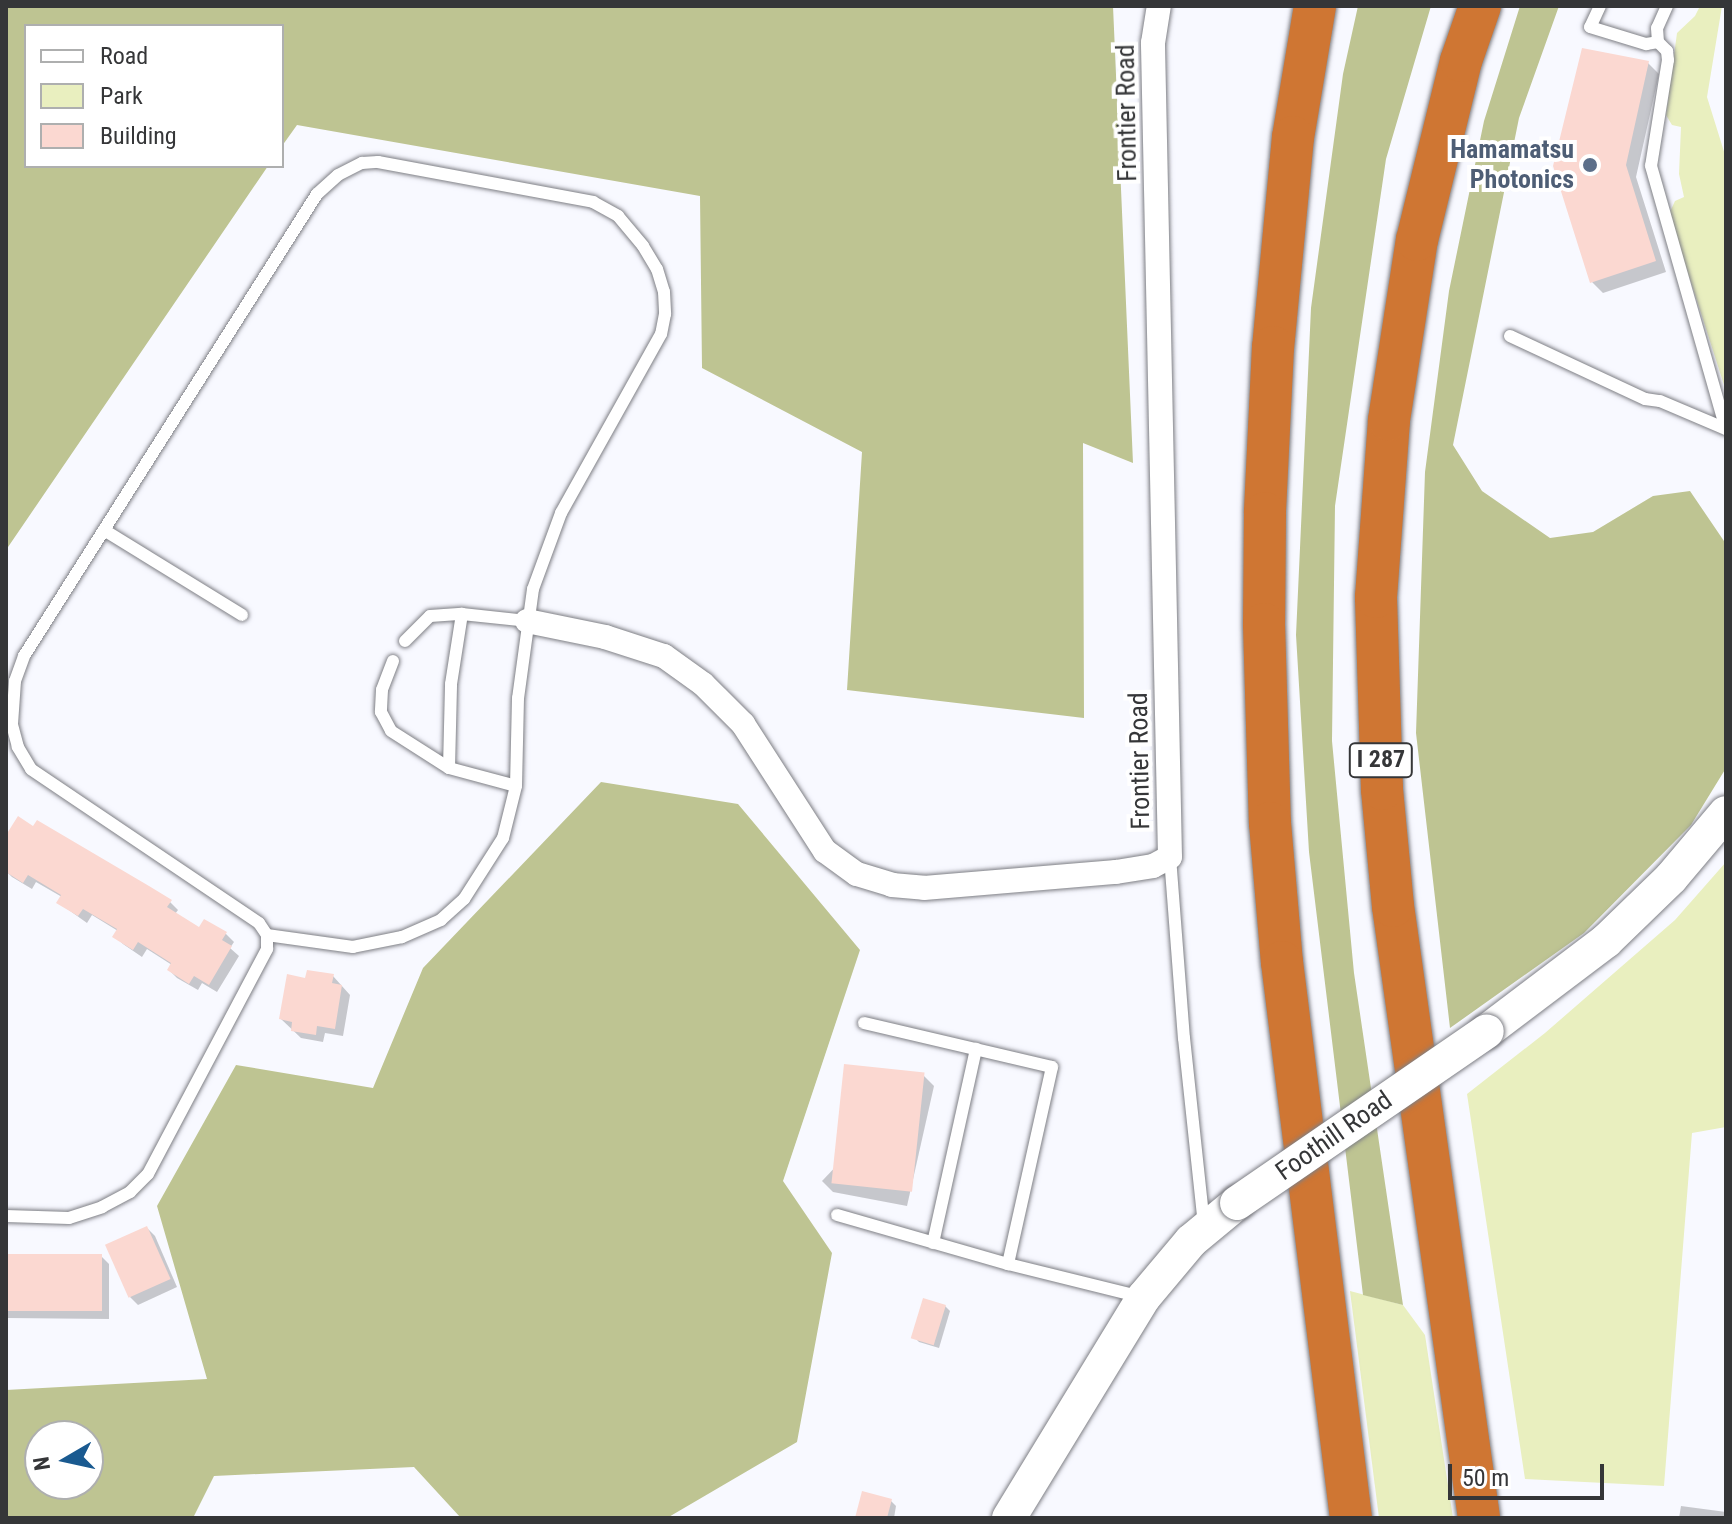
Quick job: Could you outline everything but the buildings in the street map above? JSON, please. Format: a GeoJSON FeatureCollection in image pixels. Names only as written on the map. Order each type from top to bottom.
{"type":"FeatureCollection","features":[{"type":"Feature","properties":{"kind":"highway"},"geometry":{"type":"LineString","coordinates":[[1315,6],[1293,137],[1273,347],[1265,513],[1264,624],[1270,823],[1282,962],[1351,1518]]}},
{"type":"Feature","properties":{"kind":"highway","name":"I 287"},"geometry":{"type":"LineString","coordinates":[[1479,1518],[1393,906],[1382,789],[1376,597],[1389,420],[1417,240],[1461,61],[1480,6]]}},
{"type":"Feature","properties":{"kind":"street","name":"Frontier Road"},"geometry":{"type":"LineString","coordinates":[[527,621],[605,637],[664,656],[703,684],[743,724],[825,851],[857,874],[892,885],[924,888],[1116,872],[1153,866],[1170,857],[1153,43],[1159,6]]}},
{"type":"Feature","properties":{"kind":"street","name":"Foothill Road"},"geometry":{"type":"LineString","coordinates":[[1009,1518],[1144,1297],[1204,1228],[1487,1031],[1606,941],[1671,878],[1726,813]]}},
{"type":"Feature","properties":{"kind":"lane"},"geometry":{"type":"LineString","coordinates":[[1600,6],[1590,27],[1646,44],[1658,42]]}},
{"type":"Feature","properties":{"kind":"lane"},"geometry":{"type":"LineString","coordinates":[[1667,6],[1657,28],[1658,42],[1667,51],[1668,60],[1652,146],[1655,187],[1726,429]]}},
{"type":"Feature","properties":{"kind":"lane"},"geometry":{"type":"LineString","coordinates":[[6,1216],[69,1218],[102,1207],[130,1192],[148,1174],[267,949],[267,935],[259,923],[31,769],[18,747],[12,707],[24,656],[317,194],[338,175],[362,163],[378,162],[593,202],[618,216],[643,246],[657,269],[664,292],[665,314],[661,334],[561,513],[533,589],[518,698],[516,786],[503,838],[484,873],[464,899],[441,920],[402,937],[353,947],[267,935]]}},
{"type":"Feature","properties":{"kind":"lane"},"geometry":{"type":"LineString","coordinates":[[1510,336],[1645,399],[1660,401],[1726,429]]}},
{"type":"Feature","properties":{"kind":"lane"},"geometry":{"type":"LineString","coordinates":[[104,530],[242,615]]}},
{"type":"Feature","properties":{"kind":"lane"},"geometry":{"type":"LineString","coordinates":[[405,641],[430,616],[462,614],[527,621]]}},
{"type":"Feature","properties":{"kind":"lane"},"geometry":{"type":"LineString","coordinates":[[449,768],[451,684],[462,614]]}},
{"type":"Feature","properties":{"kind":"lane"},"geometry":{"type":"LineString","coordinates":[[393,661],[382,690],[381,712],[391,731],[449,768],[516,786]]}},
{"type":"Feature","properties":{"kind":"lane"},"geometry":{"type":"LineString","coordinates":[[1170,857],[1184,1038],[1204,1228]]}},
{"type":"Feature","properties":{"kind":"lane"},"geometry":{"type":"LineString","coordinates":[[864,1023],[1052,1067],[1008,1264]]}},
{"type":"Feature","properties":{"kind":"lane"},"geometry":{"type":"LineString","coordinates":[[933,1243],[976,1049]]}},
{"type":"Feature","properties":{"kind":"lane"},"geometry":{"type":"LineString","coordinates":[[837,1215],[1008,1264],[1144,1297]]}},
{"type":"Feature","properties":{"kind":"green space"},"geometry":{"type":"Polygon","coordinates":[[[6,6],[1113,6],[1133,463],[1083,443],[1084,718],[847,690],[862,452],[702,368],[700,196],[297,125],[284,143],[284,24],[24,24],[24,168],[267,168],[6,550],[6,6]]]}},
{"type":"Feature","properties":{"kind":"green space"},"geometry":{"type":"Polygon","coordinates":[[[1358,6],[1431,6],[1386,159],[1335,506],[1332,741],[1354,973],[1403,1305],[1363,1295],[1309,852],[1296,635],[1311,308],[1343,74],[1358,6]]]}},
{"type":"Feature","properties":{"kind":"green space"},"geometry":{"type":"Polygon","coordinates":[[[1520,6],[1559,6],[1519,118],[1453,445],[1482,491],[1550,538],[1593,532],[1653,496],[1690,491],[1726,544],[1726,768],[1691,825],[1584,933],[1450,1028],[1416,733],[1425,472],[1449,291],[1484,121],[1520,6]]]}},
{"type":"Feature","properties":{"kind":"green space"},"geometry":{"type":"Polygon","coordinates":[[[1700,6],[1722,6],[1707,97],[1726,158],[1726,391],[1669,214],[1675,201],[1684,197],[1679,174],[1681,127],[1672,125],[1666,115],[1677,33],[1695,16],[1700,6]]]}},
{"type":"Feature","properties":{"kind":"green space"},"geometry":{"type":"Polygon","coordinates":[[[601,782],[738,804],[860,950],[783,1181],[832,1253],[797,1442],[667,1518],[460,1517],[414,1467],[214,1476],[193,1518],[6,1518],[6,1390],[207,1379],[157,1206],[236,1065],[373,1088],[423,968],[601,782]]]}},
{"type":"Feature","properties":{"kind":"green space"},"geometry":{"type":"Polygon","coordinates":[[[1726,862],[1726,1127],[1692,1133],[1664,1486],[1525,1479],[1467,1094],[1545,1033],[1675,920],[1726,862]]]}},
{"type":"Feature","properties":{"kind":"green space"},"geometry":{"type":"Polygon","coordinates":[[[1350,1291],[1403,1305],[1425,1335],[1453,1518],[1379,1518],[1350,1291]]]}},
{"type":"Feature","properties":{"kind":"place","name":"Hamamatsu Photonics"},"geometry":{"type":"Point","coordinates":[1590,165]}}]}
